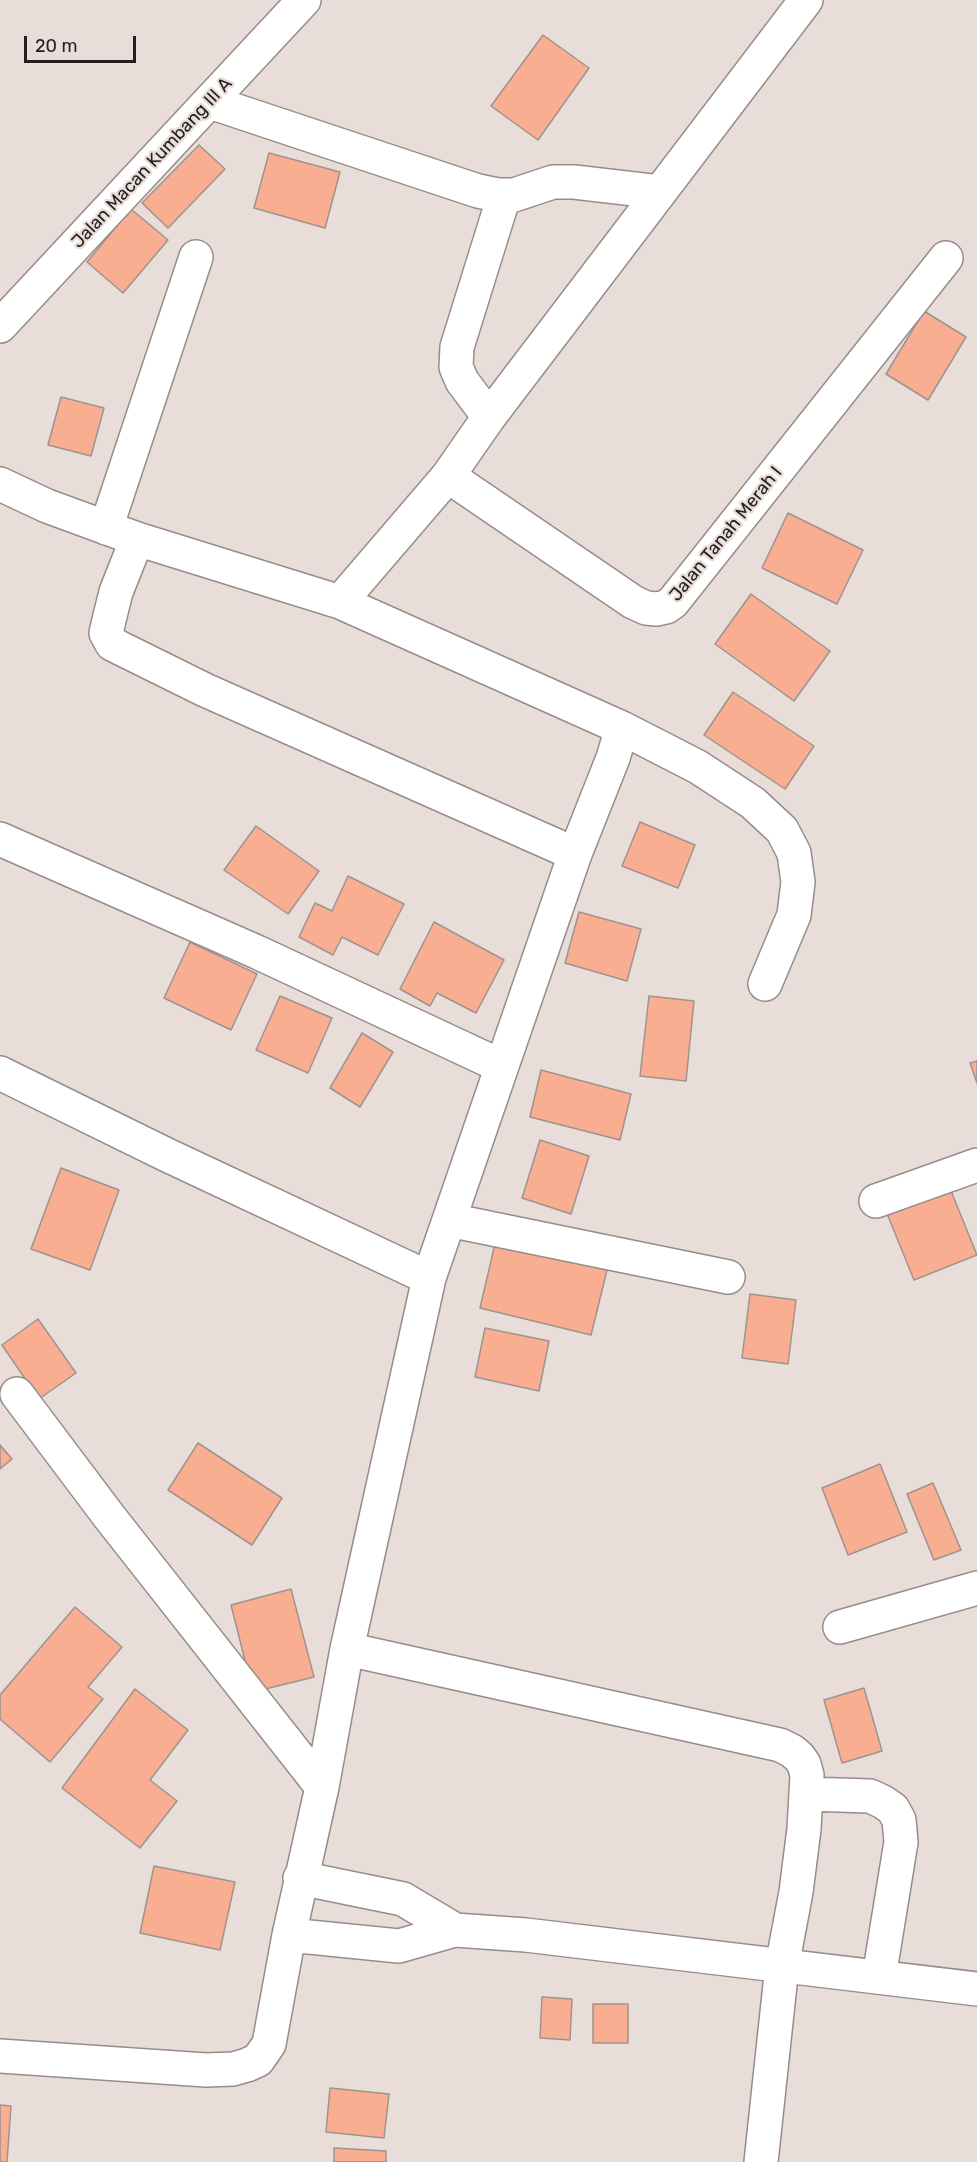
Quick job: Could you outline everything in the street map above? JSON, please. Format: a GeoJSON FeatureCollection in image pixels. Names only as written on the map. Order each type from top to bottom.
{"type":"FeatureCollection","features":[{"type":"Feature","properties":{"kind":"street","name":"Jalan Macan Kumbang III A"},"geometry":{"type":"LineString","coordinates":[[0,326],[304,0]]}},
{"type":"Feature","properties":{"kind":"street"},"geometry":{"type":"LineString","coordinates":[[340,602],[448,476],[489,417],[806,0]]}},
{"type":"Feature","properties":{"kind":"street"},"geometry":{"type":"LineString","coordinates":[[210,102],[478,191],[504,196],[554,182],[574,182],[660,192]]}},
{"type":"Feature","properties":{"kind":"street"},"geometry":{"type":"LineString","coordinates":[[489,417],[462,381],[456,367],[456,347],[504,196]]}},
{"type":"Feature","properties":{"kind":"street"},"geometry":{"type":"LineString","coordinates":[[106,528],[196,257]]}},
{"type":"Feature","properties":{"kind":"street","name":"Jalan Tanah Merah I"},"geometry":{"type":"LineString","coordinates":[[448,476],[633,602],[646,608],[666,607],[673,602],[946,258]]}},
{"type":"Feature","properties":{"kind":"street"},"geometry":{"type":"LineString","coordinates":[[0,484],[47,506],[137,539],[340,602],[622,728],[698,767],[753,803],[782,830],[794,853],[798,882],[794,915],[765,984]]}},
{"type":"Feature","properties":{"kind":"street"},"geometry":{"type":"LineString","coordinates":[[137,539],[116,592],[110,616],[106,633],[112,644],[215,694],[576,855]]}},
{"type":"Feature","properties":{"kind":"street"},"geometry":{"type":"LineString","coordinates":[[0,2056],[206,2070],[233,2069],[247,2065],[258,2060],[265,2052],[273,2034],[289,1935],[322,1787],[347,1649],[429,1278],[501,1066],[622,728]]}},
{"type":"Feature","properties":{"kind":"street"},"geometry":{"type":"LineString","coordinates":[[0,839],[257,952],[501,1066]]}},
{"type":"Feature","properties":{"kind":"street"},"geometry":{"type":"LineString","coordinates":[[0,1073],[167,1155],[429,1278]]}},
{"type":"Feature","properties":{"kind":"street"},"geometry":{"type":"LineString","coordinates":[[876,1201],[977,1165]]}},
{"type":"Feature","properties":{"kind":"street"},"geometry":{"type":"LineString","coordinates":[[449,1220],[728,1277]]}},
{"type":"Feature","properties":{"kind":"street"},"geometry":{"type":"LineString","coordinates":[[17,1394],[115,1524],[322,1787]]}},
{"type":"Feature","properties":{"kind":"street"},"geometry":{"type":"LineString","coordinates":[[840,1627],[977,1588]]}},
{"type":"Feature","properties":{"kind":"street"},"geometry":{"type":"LineString","coordinates":[[347,1649],[780,1745],[792,1751],[804,1764],[807,1775],[807,1794],[796,1892],[782,1966],[761,2162]]}},
{"type":"Feature","properties":{"kind":"street"},"geometry":{"type":"LineString","coordinates":[[807,1794],[870,1796],[893,1809],[899,1820],[901,1842],[879,1977]]}},
{"type":"Feature","properties":{"kind":"street"},"geometry":{"type":"LineString","coordinates":[[300,1878],[403,1899],[455,1930]]}},
{"type":"Feature","properties":{"kind":"street"},"geometry":{"type":"LineString","coordinates":[[289,1935],[399,1946],[455,1930],[526,1935],[977,1989]]}},
{"type":"Feature","properties":{"kind":"building"},"geometry":{"type":"Polygon","coordinates":[[[543,35],[589,68],[538,140],[491,106],[543,35]]]}},
{"type":"Feature","properties":{"kind":"building"},"geometry":{"type":"Polygon","coordinates":[[[199,145],[225,169],[168,228],[142,203],[199,145]]]}},
{"type":"Feature","properties":{"kind":"building"},"geometry":{"type":"Polygon","coordinates":[[[269,153],[340,172],[325,228],[254,208],[269,153]]]}},
{"type":"Feature","properties":{"kind":"building"},"geometry":{"type":"Polygon","coordinates":[[[131,209],[168,240],[123,293],[87,262],[131,209]]]}},
{"type":"Feature","properties":{"kind":"building"},"geometry":{"type":"Polygon","coordinates":[[[924,311],[966,337],[928,400],[886,374],[924,311]]]}},
{"type":"Feature","properties":{"kind":"building"},"geometry":{"type":"Polygon","coordinates":[[[61,397],[104,408],[91,456],[48,445],[61,397]]]}},
{"type":"Feature","properties":{"kind":"building"},"geometry":{"type":"Polygon","coordinates":[[[788,513],[863,550],[837,604],[762,568],[788,513]]]}},
{"type":"Feature","properties":{"kind":"building"},"geometry":{"type":"Polygon","coordinates":[[[751,594],[830,651],[794,701],[715,644],[751,594]]]}},
{"type":"Feature","properties":{"kind":"building"},"geometry":{"type":"Polygon","coordinates":[[[733,692],[814,746],[785,789],[704,735],[733,692]]]}},
{"type":"Feature","properties":{"kind":"building"},"geometry":{"type":"Polygon","coordinates":[[[640,822],[695,845],[678,888],[622,866],[640,822]]]}},
{"type":"Feature","properties":{"kind":"building"},"geometry":{"type":"Polygon","coordinates":[[[256,826],[319,871],[288,914],[224,870],[256,826]]]}},
{"type":"Feature","properties":{"kind":"building"},"geometry":{"type":"Polygon","coordinates":[[[348,876],[404,904],[378,955],[342,937],[333,955],[299,937],[315,903],[332,911],[348,876]]]}},
{"type":"Feature","properties":{"kind":"building"},"geometry":{"type":"Polygon","coordinates":[[[579,912],[641,929],[627,981],[565,963],[579,912]]]}},
{"type":"Feature","properties":{"kind":"building"},"geometry":{"type":"Polygon","coordinates":[[[434,922],[504,960],[476,1013],[437,993],[430,1006],[400,989],[434,922]]]}},
{"type":"Feature","properties":{"kind":"building"},"geometry":{"type":"Polygon","coordinates":[[[190,942],[257,974],[231,1030],[164,998],[190,942]]]}},
{"type":"Feature","properties":{"kind":"building"},"geometry":{"type":"Polygon","coordinates":[[[280,996],[332,1018],[308,1073],[256,1050],[280,996]]]}},
{"type":"Feature","properties":{"kind":"building"},"geometry":{"type":"Polygon","coordinates":[[[649,996],[694,1001],[686,1081],[640,1076],[649,996]]]}},
{"type":"Feature","properties":{"kind":"building"},"geometry":{"type":"Polygon","coordinates":[[[362,1033],[393,1052],[360,1107],[330,1088],[362,1033]]]}},
{"type":"Feature","properties":{"kind":"building"},"geometry":{"type":"Polygon","coordinates":[[[977,1061],[977,1083],[970,1063],[977,1061]]]}},
{"type":"Feature","properties":{"kind":"building"},"geometry":{"type":"Polygon","coordinates":[[[541,1070],[631,1094],[620,1140],[530,1117],[541,1070]]]}},
{"type":"Feature","properties":{"kind":"building"},"geometry":{"type":"Polygon","coordinates":[[[540,1140],[589,1156],[571,1214],[522,1198],[540,1140]]]}},
{"type":"Feature","properties":{"kind":"building"},"geometry":{"type":"Polygon","coordinates":[[[61,1168],[119,1190],[90,1270],[31,1249],[61,1168]]]}},
{"type":"Feature","properties":{"kind":"building"},"geometry":{"type":"Polygon","coordinates":[[[949,1186],[977,1255],[914,1280],[886,1211],[949,1186]]]}},
{"type":"Feature","properties":{"kind":"building"},"geometry":{"type":"Polygon","coordinates":[[[497,1235],[609,1262],[591,1335],[480,1308],[497,1235]]]}},
{"type":"Feature","properties":{"kind":"building"},"geometry":{"type":"Polygon","coordinates":[[[750,1294],[796,1300],[788,1364],[742,1358],[750,1294]]]}},
{"type":"Feature","properties":{"kind":"building"},"geometry":{"type":"Polygon","coordinates":[[[38,1319],[76,1373],[39,1399],[2,1345],[38,1319]]]}},
{"type":"Feature","properties":{"kind":"building"},"geometry":{"type":"Polygon","coordinates":[[[485,1328],[549,1341],[539,1391],[475,1377],[485,1328]]]}},
{"type":"Feature","properties":{"kind":"building"},"geometry":{"type":"Polygon","coordinates":[[[198,1443],[282,1498],[252,1545],[168,1490],[198,1443]]]}},
{"type":"Feature","properties":{"kind":"building"},"geometry":{"type":"Polygon","coordinates":[[[0,1445],[12,1459],[0,1469],[0,1445]]]}},
{"type":"Feature","properties":{"kind":"building"},"geometry":{"type":"Polygon","coordinates":[[[880,1464],[907,1532],[848,1555],[822,1488],[880,1464]]]}},
{"type":"Feature","properties":{"kind":"building"},"geometry":{"type":"Polygon","coordinates":[[[933,1483],[961,1550],[934,1560],[907,1494],[933,1483]]]}},
{"type":"Feature","properties":{"kind":"building"},"geometry":{"type":"Polygon","coordinates":[[[291,1589],[314,1677],[253,1692],[231,1605],[291,1589]]]}},
{"type":"Feature","properties":{"kind":"building"},"geometry":{"type":"Polygon","coordinates":[[[75,1607],[122,1647],[88,1687],[103,1699],[50,1762],[0,1719],[0,1695],[75,1607]]]}},
{"type":"Feature","properties":{"kind":"building"},"geometry":{"type":"Polygon","coordinates":[[[864,1688],[882,1751],[842,1763],[824,1700],[864,1688]]]}},
{"type":"Feature","properties":{"kind":"building"},"geometry":{"type":"Polygon","coordinates":[[[135,1689],[188,1730],[150,1780],[177,1801],[140,1848],[62,1788],[135,1689]]]}},
{"type":"Feature","properties":{"kind":"building"},"geometry":{"type":"Polygon","coordinates":[[[154,1866],[235,1882],[220,1950],[140,1933],[154,1866]]]}},
{"type":"Feature","properties":{"kind":"building"},"geometry":{"type":"Polygon","coordinates":[[[542,1997],[572,1999],[570,2040],[540,2038],[542,1997]]]}},
{"type":"Feature","properties":{"kind":"building"},"geometry":{"type":"Polygon","coordinates":[[[593,2004],[628,2004],[628,2043],[593,2043],[593,2004]]]}},
{"type":"Feature","properties":{"kind":"building"},"geometry":{"type":"Polygon","coordinates":[[[330,2088],[389,2094],[384,2138],[326,2132],[330,2088]]]}},
{"type":"Feature","properties":{"kind":"building"},"geometry":{"type":"Polygon","coordinates":[[[0,2105],[11,2106],[7,2162],[0,2162],[0,2105]]]}},
{"type":"Feature","properties":{"kind":"building"},"geometry":{"type":"Polygon","coordinates":[[[334,2148],[386,2151],[386,2162],[334,2162],[334,2148]]]}}]}
